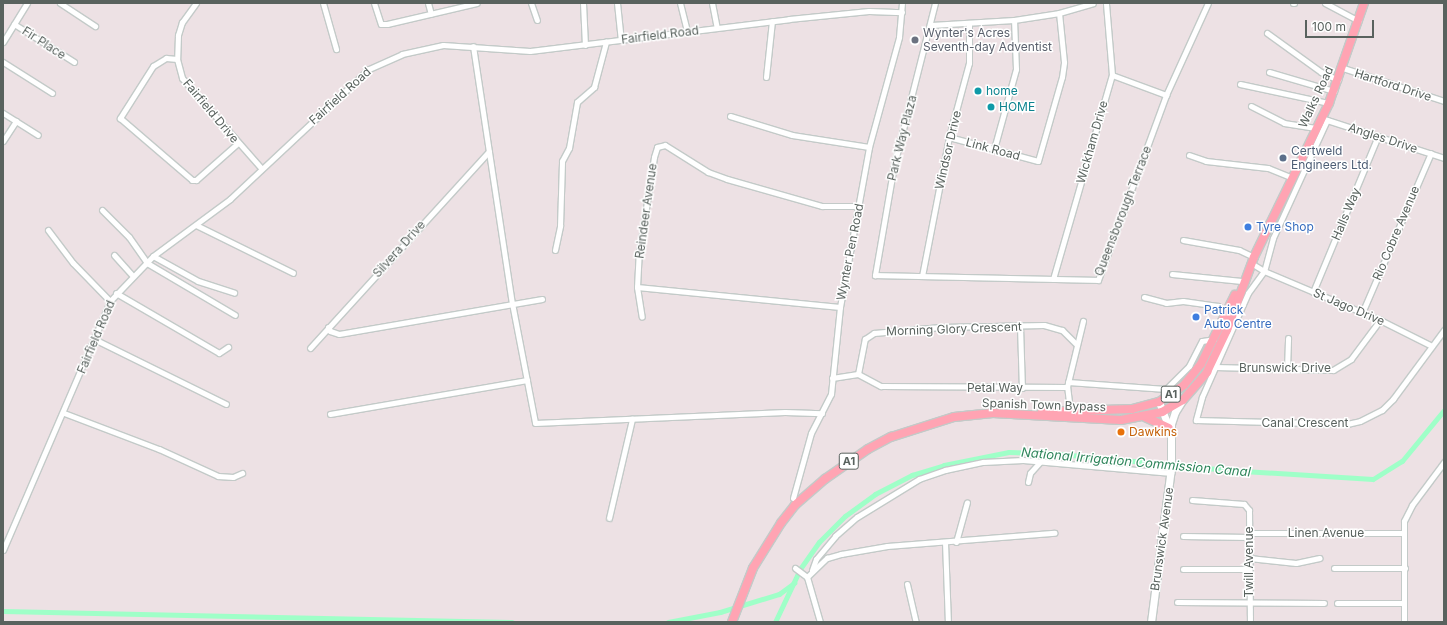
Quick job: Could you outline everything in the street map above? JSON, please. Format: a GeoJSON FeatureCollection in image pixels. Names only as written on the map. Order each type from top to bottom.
{"type":"FeatureCollection","features":[{"type":"Feature","properties":{"kind":"main road","name":"Walks Road"},"geometry":{"type":"LineString","coordinates":[[1018,414],[1070,410],[1132,410],[1159,402],[1169,391],[1197,370],[1253,260],[1290,177],[1316,128],[1324,119],[1343,68],[1364,3]]}},
{"type":"Feature","properties":{"kind":"main road","name":"Walks Road"},"geometry":{"type":"LineString","coordinates":[[1162,412],[1183,400],[1207,372],[1227,330],[1253,260]]}},
{"type":"Feature","properties":{"kind":"main road","name":"Brunswick Avenue"},"geometry":{"type":"LineString","coordinates":[[1151,622],[1171,471],[1172,453],[1170,430],[1174,412],[1183,400]]}},
{"type":"Feature","properties":{"kind":"main road","name":"Brunswick Avenue"},"geometry":{"type":"LineString","coordinates":[[1159,402],[1170,430]]}},
{"type":"Feature","properties":{"kind":"main road","name":"Spanish Town Bypass"},"geometry":{"type":"LineString","coordinates":[[732,622],[754,568],[781,523],[795,505],[846,464],[891,438],[954,418],[993,413],[1121,420],[1162,412]]}},
{"type":"Feature","properties":{"kind":"main road"},"geometry":{"type":"LineString","coordinates":[[1145,416],[1170,430]]}},
{"type":"Feature","properties":{"kind":"street"},"geometry":{"type":"LineString","coordinates":[[3,42],[27,3]]}},
{"type":"Feature","properties":{"kind":"street"},"geometry":{"type":"LineString","coordinates":[[60,3],[95,26]]}},
{"type":"Feature","properties":{"kind":"street","name":"Fairfield Drive"},"geometry":{"type":"LineString","coordinates":[[196,3],[182,22],[178,35],[177,59],[182,78],[261,168]]}},
{"type":"Feature","properties":{"kind":"street"},"geometry":{"type":"LineString","coordinates":[[323,3],[336,49]]}},
{"type":"Feature","properties":{"kind":"street"},"geometry":{"type":"LineString","coordinates":[[374,3],[378,19],[381,24],[387,24],[477,3]]}},
{"type":"Feature","properties":{"kind":"street"},"geometry":{"type":"LineString","coordinates":[[428,3],[431,14]]}},
{"type":"Feature","properties":{"kind":"street"},"geometry":{"type":"LineString","coordinates":[[531,3],[537,20]]}},
{"type":"Feature","properties":{"kind":"street"},"geometry":{"type":"LineString","coordinates":[[583,3],[585,45]]}},
{"type":"Feature","properties":{"kind":"street"},"geometry":{"type":"LineString","coordinates":[[617,3],[621,39]]}},
{"type":"Feature","properties":{"kind":"street"},"geometry":{"type":"LineString","coordinates":[[680,3],[687,32]]}},
{"type":"Feature","properties":{"kind":"street"},"geometry":{"type":"LineString","coordinates":[[712,3],[717,28]]}},
{"type":"Feature","properties":{"kind":"street","name":"Wynter Pen Road"},"geometry":{"type":"LineString","coordinates":[[793,498],[811,433],[831,394],[840,307],[869,147],[899,37],[902,3]]}},
{"type":"Feature","properties":{"kind":"street","name":"Park Way Plaza"},"geometry":{"type":"LineString","coordinates":[[875,275],[894,165],[931,25],[935,3]]}},
{"type":"Feature","properties":{"kind":"street"},"geometry":{"type":"LineString","coordinates":[[931,25],[1014,20],[1060,13],[1092,3]]}},
{"type":"Feature","properties":{"kind":"street","name":"Wickham Drive"},"geometry":{"type":"LineString","coordinates":[[1053,279],[1112,75],[1106,3]]}},
{"type":"Feature","properties":{"kind":"street","name":"Queensborough Terrace"},"geometry":{"type":"LineString","coordinates":[[875,275],[1098,280],[1166,95],[1208,3]]}},
{"type":"Feature","properties":{"kind":"street"},"geometry":{"type":"LineString","coordinates":[[1325,3],[1359,20]]}},
{"type":"Feature","properties":{"kind":"street","name":"Fairfield Road"},"geometry":{"type":"LineString","coordinates":[[3,550],[64,413],[110,300],[154,256],[230,199],[261,168],[369,68],[402,54],[443,45],[530,51],[772,21],[869,11],[902,12]]}},
{"type":"Feature","properties":{"kind":"street","name":"Link Road"},"geometry":{"type":"LineString","coordinates":[[949,137],[1038,161],[1062,77],[1064,62],[1060,13]]}},
{"type":"Feature","properties":{"kind":"street"},"geometry":{"type":"LineString","coordinates":[[994,149],[1016,69],[1014,20]]}},
{"type":"Feature","properties":{"kind":"street"},"geometry":{"type":"LineString","coordinates":[[766,77],[772,21]]}},
{"type":"Feature","properties":{"kind":"street","name":"Windsor Drive"},"geometry":{"type":"LineString","coordinates":[[922,276],[949,137],[969,63],[969,23]]}},
{"type":"Feature","properties":{"kind":"street","name":"Fir Place"},"geometry":{"type":"LineString","coordinates":[[14,24],[74,62]]}},
{"type":"Feature","properties":{"kind":"street"},"geometry":{"type":"LineString","coordinates":[[1267,33],[1321,72],[1338,80]]}},
{"type":"Feature","properties":{"kind":"street"},"geometry":{"type":"LineString","coordinates":[[555,250],[560,226],[562,161],[569,148],[577,102],[594,87],[606,42]]}},
{"type":"Feature","properties":{"kind":"street"},"geometry":{"type":"LineString","coordinates":[[473,46],[512,303],[535,423],[785,412],[822,413]]}},
{"type":"Feature","properties":{"kind":"street"},"geometry":{"type":"LineString","coordinates":[[177,59],[166,58],[153,66],[120,118],[192,180],[196,180],[238,143]]}},
{"type":"Feature","properties":{"kind":"street"},"geometry":{"type":"LineString","coordinates":[[3,62],[52,93]]}},
{"type":"Feature","properties":{"kind":"street","name":"Hartford Drive"},"geometry":{"type":"LineString","coordinates":[[1343,68],[1444,101]]}},
{"type":"Feature","properties":{"kind":"street"},"geometry":{"type":"LineString","coordinates":[[1269,72],[1334,91]]}},
{"type":"Feature","properties":{"kind":"street"},"geometry":{"type":"LineString","coordinates":[[1112,75],[1166,95]]}},
{"type":"Feature","properties":{"kind":"street"},"geometry":{"type":"LineString","coordinates":[[1240,84],[1329,103]]}},
{"type":"Feature","properties":{"kind":"street"},"geometry":{"type":"LineString","coordinates":[[1252,106],[1284,123],[1316,128]]}},
{"type":"Feature","properties":{"kind":"street"},"geometry":{"type":"LineString","coordinates":[[3,113],[38,134]]}},
{"type":"Feature","properties":{"kind":"street"},"geometry":{"type":"LineString","coordinates":[[730,116],[792,135],[869,147]]}},
{"type":"Feature","properties":{"kind":"street"},"geometry":{"type":"LineString","coordinates":[[1215,367],[1248,293],[1264,271],[1273,238],[1324,119]]}},
{"type":"Feature","properties":{"kind":"street","name":"Angles Drive"},"geometry":{"type":"LineString","coordinates":[[1324,119],[1444,158]]}},
{"type":"Feature","properties":{"kind":"street"},"geometry":{"type":"LineString","coordinates":[[3,141],[16,121]]}},
{"type":"Feature","properties":{"kind":"street","name":"Halls Way"},"geometry":{"type":"LineString","coordinates":[[1313,292],[1378,136]]}},
{"type":"Feature","properties":{"kind":"street","name":"Reindeer Avenue"},"geometry":{"type":"LineString","coordinates":[[637,287],[639,253],[654,157],[661,144],[673,149],[708,172],[727,179],[822,206],[859,206]]}},
{"type":"Feature","properties":{"kind":"street","name":"Silvera Drive"},"geometry":{"type":"LineString","coordinates":[[310,348],[489,151]]}},
{"type":"Feature","properties":{"kind":"street","name":"Rio Cobre Avenue"},"geometry":{"type":"LineString","coordinates":[[1362,313],[1431,154]]}},
{"type":"Feature","properties":{"kind":"street"},"geometry":{"type":"LineString","coordinates":[[1189,155],[1206,161],[1268,168],[1290,177]]}},
{"type":"Feature","properties":{"kind":"street"},"geometry":{"type":"LineString","coordinates":[[102,210],[129,237],[147,264],[235,315]]}},
{"type":"Feature","properties":{"kind":"street"},"geometry":{"type":"LineString","coordinates":[[196,225],[293,273]]}},
{"type":"Feature","properties":{"kind":"street"},"geometry":{"type":"LineString","coordinates":[[48,230],[73,263],[110,300]]}},
{"type":"Feature","properties":{"kind":"street","name":"St Jago Drive"},"geometry":{"type":"LineString","coordinates":[[1183,240],[1238,250],[1253,260],[1264,271],[1380,320],[1432,346]]}},
{"type":"Feature","properties":{"kind":"street"},"geometry":{"type":"LineString","coordinates":[[114,255],[133,276]]}},
{"type":"Feature","properties":{"kind":"street"},"geometry":{"type":"LineString","coordinates":[[154,256],[204,284],[234,293]]}},
{"type":"Feature","properties":{"kind":"street"},"geometry":{"type":"LineString","coordinates":[[1172,274],[1242,281]]}},
{"type":"Feature","properties":{"kind":"street"},"geometry":{"type":"LineString","coordinates":[[642,317],[637,287],[840,307]]}},
{"type":"Feature","properties":{"kind":"street"},"geometry":{"type":"LineString","coordinates":[[116,293],[219,353],[228,347]]}},
{"type":"Feature","properties":{"kind":"street"},"geometry":{"type":"LineString","coordinates":[[1144,297],[1166,303],[1182,301],[1218,306],[1226,312]]}},
{"type":"Feature","properties":{"kind":"street"},"geometry":{"type":"LineString","coordinates":[[328,327],[330,331],[339,334],[542,299]]}},
{"type":"Feature","properties":{"kind":"street","name":"Brunswick Drive"},"geometry":{"type":"LineString","coordinates":[[1215,367],[1333,370],[1345,364],[1380,320]]}},
{"type":"Feature","properties":{"kind":"street"},"geometry":{"type":"LineString","coordinates":[[1070,410],[1068,385],[1083,321]]}},
{"type":"Feature","properties":{"kind":"street"},"geometry":{"type":"LineString","coordinates":[[1020,326],[1022,388]]}},
{"type":"Feature","properties":{"kind":"street","name":"Morning Glory Crescent"},"geometry":{"type":"LineString","coordinates":[[858,374],[865,338],[870,333],[941,327],[1055,327],[1068,333],[1077,345]]}},
{"type":"Feature","properties":{"kind":"street","name":"Canal Crescent"},"geometry":{"type":"LineString","coordinates":[[1215,367],[1202,397],[1196,420],[1347,424],[1360,421],[1382,410],[1393,399],[1444,330]]}},
{"type":"Feature","properties":{"kind":"street"},"geometry":{"type":"LineString","coordinates":[[1288,338],[1288,370]]}},
{"type":"Feature","properties":{"kind":"street"},"geometry":{"type":"LineString","coordinates":[[94,339],[226,404]]}},
{"type":"Feature","properties":{"kind":"street"},"geometry":{"type":"LineString","coordinates":[[832,378],[858,374]]}},
{"type":"Feature","properties":{"kind":"street","name":"Petal Way"},"geometry":{"type":"LineString","coordinates":[[858,374],[881,386],[1022,388],[1068,385],[1169,391]]}},
{"type":"Feature","properties":{"kind":"street"},"geometry":{"type":"LineString","coordinates":[[330,414],[526,380]]}},
{"type":"Feature","properties":{"kind":"street"},"geometry":{"type":"LineString","coordinates":[[64,413],[159,449],[218,476],[233,477],[242,473]]}},
{"type":"Feature","properties":{"kind":"street"},"geometry":{"type":"LineString","coordinates":[[609,518],[632,419]]}},
{"type":"Feature","properties":{"kind":"street"},"geometry":{"type":"LineString","coordinates":[[812,570],[816,559],[835,536],[857,517],[920,479],[945,470],[983,462],[1023,460],[1171,471]]}},
{"type":"Feature","properties":{"kind":"street"},"geometry":{"type":"LineString","coordinates":[[1028,482],[1030,473],[1040,462]]}},
{"type":"Feature","properties":{"kind":"street"},"geometry":{"type":"LineString","coordinates":[[1404,622],[1404,533],[1407,513],[1443,465]]}},
{"type":"Feature","properties":{"kind":"street","name":"Twill Avenue"},"geometry":{"type":"LineString","coordinates":[[1192,500],[1244,504],[1249,510],[1250,622]]}},
{"type":"Feature","properties":{"kind":"street"},"geometry":{"type":"LineString","coordinates":[[956,542],[967,502]]}},
{"type":"Feature","properties":{"kind":"street"},"geometry":{"type":"LineString","coordinates":[[806,575],[827,558],[887,546],[956,542],[1054,533]]}},
{"type":"Feature","properties":{"kind":"street","name":"Linen Avenue"},"geometry":{"type":"LineString","coordinates":[[1183,536],[1404,533]]}},
{"type":"Feature","properties":{"kind":"street"},"geometry":{"type":"LineString","coordinates":[[945,542],[948,622]]}},
{"type":"Feature","properties":{"kind":"street"},"geometry":{"type":"LineString","coordinates":[[1249,558],[1296,563],[1319,558]]}},
{"type":"Feature","properties":{"kind":"street"},"geometry":{"type":"LineString","coordinates":[[795,568],[806,575],[820,622]]}},
{"type":"Feature","properties":{"kind":"street"},"geometry":{"type":"LineString","coordinates":[[1334,568],[1405,568]]}},
{"type":"Feature","properties":{"kind":"street"},"geometry":{"type":"LineString","coordinates":[[1183,570],[1249,569]]}},
{"type":"Feature","properties":{"kind":"street"},"geometry":{"type":"LineString","coordinates":[[907,584],[916,622]]}},
{"type":"Feature","properties":{"kind":"street"},"geometry":{"type":"LineString","coordinates":[[1177,602],[1324,603]]}},
{"type":"Feature","properties":{"kind":"street"},"geometry":{"type":"LineString","coordinates":[[1337,603],[1404,603]]}},
{"type":"Feature","properties":{"kind":"waterway","name":"National Irrigation Commission Canal"},"geometry":{"type":"LineString","coordinates":[[775,622],[800,569],[819,542],[845,516],[875,494],[912,475],[944,465],[1009,452],[1050,453],[1227,470],[1373,479],[1402,461],[1444,410]]}},
{"type":"Feature","properties":{"kind":"waterway"},"geometry":{"type":"LineString","coordinates":[[668,622],[720,612],[779,594],[794,583]]}},
{"type":"Feature","properties":{"kind":"waterway"},"geometry":{"type":"LineString","coordinates":[[3,611],[512,622]]}},
{"type":"Feature","properties":{"kind":"place","name":"Wynter's Acres Seventh-day Adventist"},"geometry":{"type":"Point","coordinates":[915,40]}},
{"type":"Feature","properties":{"kind":"place","name":"home"},"geometry":{"type":"Point","coordinates":[978,91]}},
{"type":"Feature","properties":{"kind":"place","name":"HOME"},"geometry":{"type":"Point","coordinates":[991,107]}},
{"type":"Feature","properties":{"kind":"place","name":"Certweld Engineers Ltd."},"geometry":{"type":"Point","coordinates":[1283,158]}},
{"type":"Feature","properties":{"kind":"place","name":"Tyre Shop"},"geometry":{"type":"Point","coordinates":[1248,227]}},
{"type":"Feature","properties":{"kind":"place","name":"Patrick Auto Centre"},"geometry":{"type":"Point","coordinates":[1196,317]}},
{"type":"Feature","properties":{"kind":"place","name":"Dawkins"},"geometry":{"type":"Point","coordinates":[1121,432]}}]}
